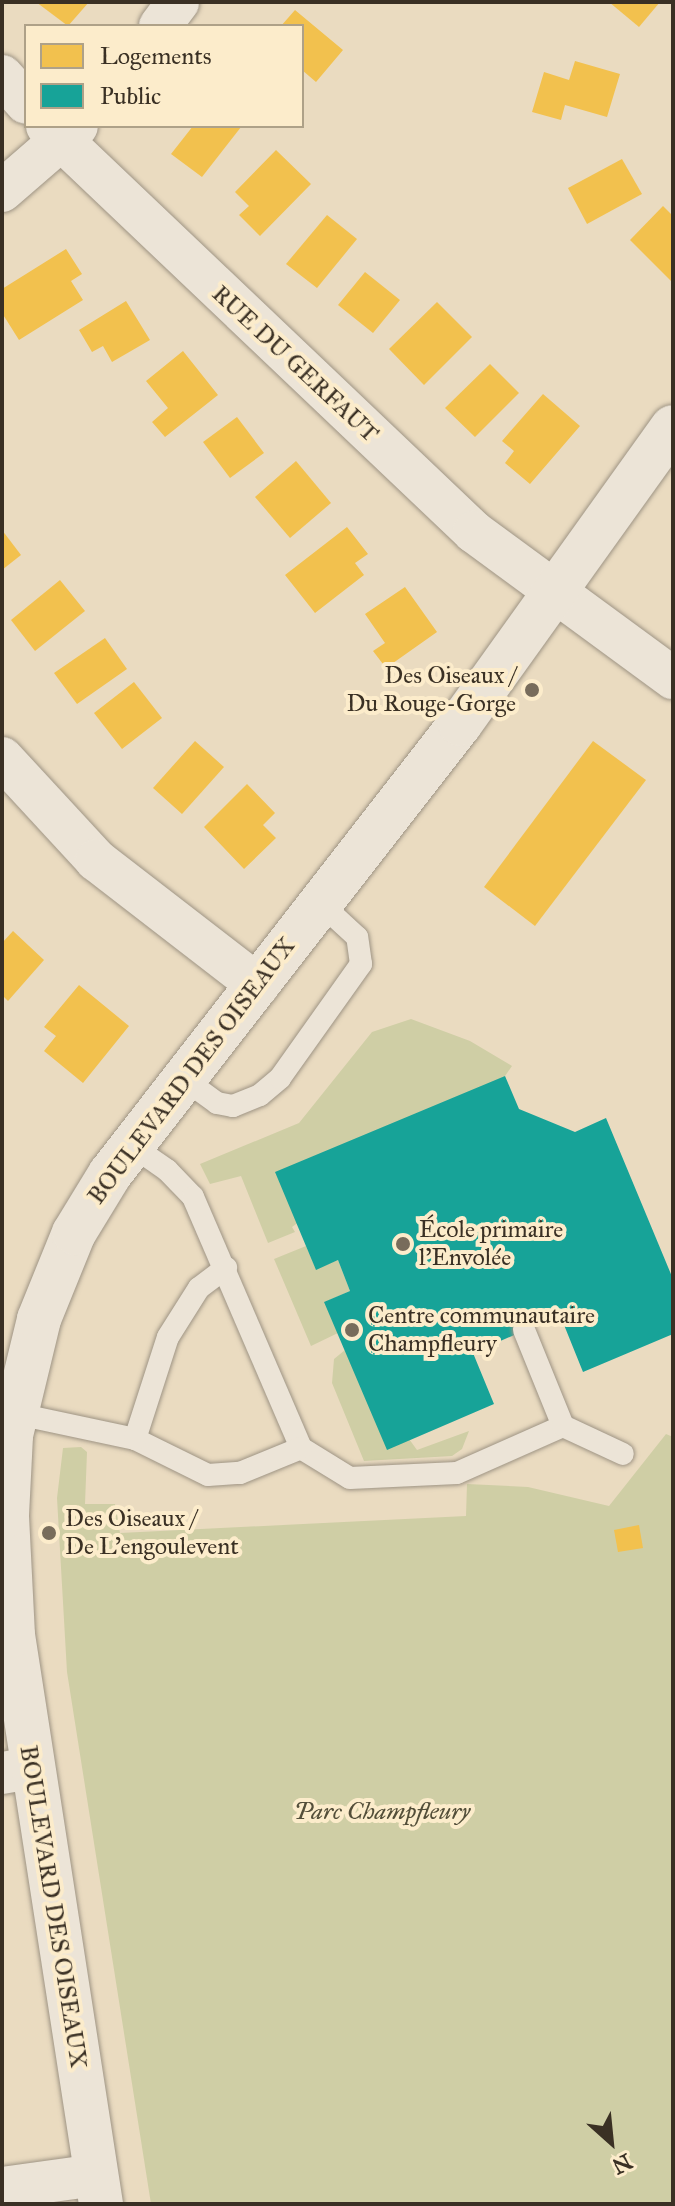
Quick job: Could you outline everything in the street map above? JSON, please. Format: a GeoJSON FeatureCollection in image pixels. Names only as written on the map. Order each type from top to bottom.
{"type":"FeatureCollection","features":[{"type":"Feature","properties":{"kind":"street"},"geometry":{"type":"LineString","coordinates":[[162,24],[178,2]]}},
{"type":"Feature","properties":{"kind":"street"},"geometry":{"type":"LineString","coordinates":[[2,76],[24,101]]}},
{"type":"Feature","properties":{"kind":"street"},"geometry":{"type":"LineString","coordinates":[[2,191],[62,131]]}},
{"type":"Feature","properties":{"kind":"street","name":"RUE DU GERFAUT"},"geometry":{"type":"LineString","coordinates":[[62,131],[474,532],[673,678]]}},
{"type":"Feature","properties":{"kind":"street","name":"BOULEVARD DES OISEAUX"},"geometry":{"type":"LineString","coordinates":[[98,2189],[16,1771],[8,1556],[8,1412],[60,1261],[91,1202],[131,1145],[460,724],[673,427]]}},
{"type":"Feature","properties":{"kind":"street"},"geometry":{"type":"LineString","coordinates":[[2,758],[96,860],[258,985]]}},
{"type":"Feature","properties":{"kind":"street"},"geometry":{"type":"LineString","coordinates":[[2,2188],[98,2189]]}},
{"type":"Feature","properties":{"kind":"lane"},"geometry":{"type":"LineString","coordinates":[[184,1079],[217,1103],[233,1106],[260,1095],[280,1078],[361,964],[357,937],[320,903]]}},
{"type":"Feature","properties":{"kind":"lane"},"geometry":{"type":"LineString","coordinates":[[131,1145],[167,1170],[193,1197],[301,1448],[350,1478],[457,1473],[563,1426]]}},
{"type":"Feature","properties":{"kind":"lane"},"geometry":{"type":"LineString","coordinates":[[135,1439],[168,1337],[199,1288],[226,1268]]}},
{"type":"Feature","properties":{"kind":"lane"},"geometry":{"type":"LineString","coordinates":[[524,1330],[563,1426],[623,1454]]}},
{"type":"Feature","properties":{"kind":"lane"},"geometry":{"type":"LineString","coordinates":[[8,1412],[135,1439],[208,1475],[240,1473],[301,1448]]}},
{"type":"Feature","properties":{"kind":"green space"},"geometry":{"type":"Polygon","coordinates":[[[411,1019],[470,1041],[512,1066],[505,1076],[292,1227],[295,1232],[268,1243],[241,1176],[210,1184],[200,1164],[299,1123],[372,1032],[411,1019]]]}},
{"type":"Feature","properties":{"kind":"green space"},"geometry":{"type":"Polygon","coordinates":[[[306,1246],[316,1269],[338,1260],[350,1291],[325,1302],[338,1333],[311,1346],[274,1259],[306,1246]]]}},
{"type":"Feature","properties":{"kind":"green space"},"geometry":{"type":"Polygon","coordinates":[[[345,1350],[417,1450],[469,1431],[462,1449],[452,1456],[364,1461],[332,1383],[334,1359],[345,1350]]]}},
{"type":"Feature","properties":{"kind":"green space","name":"Parc Champfleury"},"geometry":{"type":"Polygon","coordinates":[[[666,1434],[673,1437],[673,2204],[151,2204],[67,1672],[57,1498],[63,1448],[81,1447],[87,1452],[85,1504],[115,1504],[120,1533],[466,1516],[467,1484],[528,1487],[609,1506],[666,1434]]]}},
{"type":"Feature","properties":{"kind":"building: Logements"},"geometry":{"type":"Polygon","coordinates":[[[36,2],[89,2],[70,24],[65,24],[36,2]]]}},
{"type":"Feature","properties":{"kind":"building: Logements"},"geometry":{"type":"Polygon","coordinates":[[[609,2],[660,2],[639,27],[609,2]]]}},
{"type":"Feature","properties":{"kind":"building: Logements"},"geometry":{"type":"Polygon","coordinates":[[[295,10],[343,50],[316,82],[304,72],[304,24],[283,24],[295,10]]]}},
{"type":"Feature","properties":{"kind":"building: Logements"},"geometry":{"type":"Polygon","coordinates":[[[575,61],[620,74],[607,117],[565,105],[561,120],[532,112],[544,72],[569,80],[575,61]]]}},
{"type":"Feature","properties":{"kind":"building: Logements"},"geometry":{"type":"Polygon","coordinates":[[[191,128],[240,128],[202,177],[171,154],[191,128]]]}},
{"type":"Feature","properties":{"kind":"building: Logements"},"geometry":{"type":"Polygon","coordinates":[[[276,150],[311,184],[260,236],[239,215],[249,206],[235,192],[276,150]]]}},
{"type":"Feature","properties":{"kind":"building: Logements"},"geometry":{"type":"Polygon","coordinates":[[[622,159],[642,194],[587,224],[568,188],[622,159]]]}},
{"type":"Feature","properties":{"kind":"building: Logements"},"geometry":{"type":"Polygon","coordinates":[[[663,206],[673,216],[673,283],[630,240],[663,206]]]}},
{"type":"Feature","properties":{"kind":"building: Logements"},"geometry":{"type":"Polygon","coordinates":[[[327,215],[357,239],[317,288],[286,264],[327,215]]]}},
{"type":"Feature","properties":{"kind":"building: Logements"},"geometry":{"type":"Polygon","coordinates":[[[66,249],[82,274],[71,281],[83,300],[19,340],[2,313],[2,289],[66,249]]]}},
{"type":"Feature","properties":{"kind":"building: Logements"},"geometry":{"type":"Polygon","coordinates":[[[365,272],[400,300],[373,333],[338,305],[365,272]]]}},
{"type":"Feature","properties":{"kind":"building: Logements"},"geometry":{"type":"Polygon","coordinates":[[[126,301],[150,340],[112,362],[103,346],[92,352],[79,330],[126,301]]]}},
{"type":"Feature","properties":{"kind":"building: Logements"},"geometry":{"type":"Polygon","coordinates":[[[437,302],[472,337],[424,385],[389,349],[437,302]]]}},
{"type":"Feature","properties":{"kind":"building: Logements"},"geometry":{"type":"Polygon","coordinates":[[[183,351],[218,395],[165,437],[152,422],[168,408],[146,381],[183,351]]]}},
{"type":"Feature","properties":{"kind":"building: Logements"},"geometry":{"type":"Polygon","coordinates":[[[490,364],[519,393],[475,437],[445,408],[490,364]]]}},
{"type":"Feature","properties":{"kind":"building: Logements"},"geometry":{"type":"Polygon","coordinates":[[[543,394],[580,426],[530,484],[505,463],[514,451],[502,441],[543,394]]]}},
{"type":"Feature","properties":{"kind":"building: Logements"},"geometry":{"type":"Polygon","coordinates":[[[237,417],[264,453],[230,478],[203,442],[237,417]]]}},
{"type":"Feature","properties":{"kind":"building: Logements"},"geometry":{"type":"Polygon","coordinates":[[[296,461],[331,503],[290,538],[255,497],[296,461]]]}},
{"type":"Feature","properties":{"kind":"building: Logements"},"geometry":{"type":"Polygon","coordinates":[[[347,527],[368,554],[355,563],[364,575],[315,613],[285,575],[347,527]]]}},
{"type":"Feature","properties":{"kind":"building: Logements"},"geometry":{"type":"Polygon","coordinates":[[[2,530],[21,555],[2,570],[2,530]]]}},
{"type":"Feature","properties":{"kind":"building: Logements"},"geometry":{"type":"Polygon","coordinates":[[[60,580],[85,611],[35,651],[11,620],[60,580]]]}},
{"type":"Feature","properties":{"kind":"building: Logements"},"geometry":{"type":"Polygon","coordinates":[[[405,587],[437,632],[386,668],[373,651],[385,643],[365,614],[405,587]]]}},
{"type":"Feature","properties":{"kind":"building: Logements"},"geometry":{"type":"Polygon","coordinates":[[[105,638],[127,669],[77,704],[54,673],[105,638]]]}},
{"type":"Feature","properties":{"kind":"building: Logements"},"geometry":{"type":"Polygon","coordinates":[[[134,682],[162,718],[122,749],[94,713],[134,682]]]}},
{"type":"Feature","properties":{"kind":"building: Logements"},"geometry":{"type":"Polygon","coordinates":[[[195,741],[224,767],[182,814],[153,788],[195,741]]]}},
{"type":"Feature","properties":{"kind":"building: Logements"},"geometry":{"type":"Polygon","coordinates":[[[593,741],[646,780],[535,926],[484,887],[593,741]]]}},
{"type":"Feature","properties":{"kind":"building: Logements"},"geometry":{"type":"Polygon","coordinates":[[[247,784],[275,813],[263,825],[276,838],[244,869],[204,827],[247,784]]]}},
{"type":"Feature","properties":{"kind":"building: Logements"},"geometry":{"type":"Polygon","coordinates":[[[13,931],[44,960],[8,1001],[2,995],[2,943],[13,931]]]}},
{"type":"Feature","properties":{"kind":"building: Logements"},"geometry":{"type":"Polygon","coordinates":[[[79,985],[129,1026],[83,1083],[44,1051],[56,1036],[44,1027],[79,985]]]}},
{"type":"Feature","properties":{"kind":"building: Logements"},"geometry":{"type":"Polygon","coordinates":[[[639,1525],[643,1548],[618,1552],[614,1530],[639,1525]]]}},
{"type":"Feature","properties":{"kind":"building: Public"},"geometry":{"type":"Polygon","coordinates":[[[505,1076],[519,1109],[575,1132],[606,1118],[673,1279],[673,1334],[583,1372],[560,1315],[473,1353],[494,1404],[387,1450],[324,1302],[350,1291],[338,1260],[316,1270],[275,1172],[505,1076]]]}},
{"type":"Feature","properties":{"kind":"place","name":"Des Oiseaux / Du Rouge-Gorge"},"geometry":{"type":"Point","coordinates":[532,690]}},
{"type":"Feature","properties":{"kind":"place","name":"École primaire l'Envolée"},"geometry":{"type":"Point","coordinates":[403,1244]}},
{"type":"Feature","properties":{"kind":"place","name":"Centre communautaire Champfleury"},"geometry":{"type":"Point","coordinates":[352,1330]}},
{"type":"Feature","properties":{"kind":"place","name":"Des Oiseaux / De L'engoulevent"},"geometry":{"type":"Point","coordinates":[49,1533]}}]}
